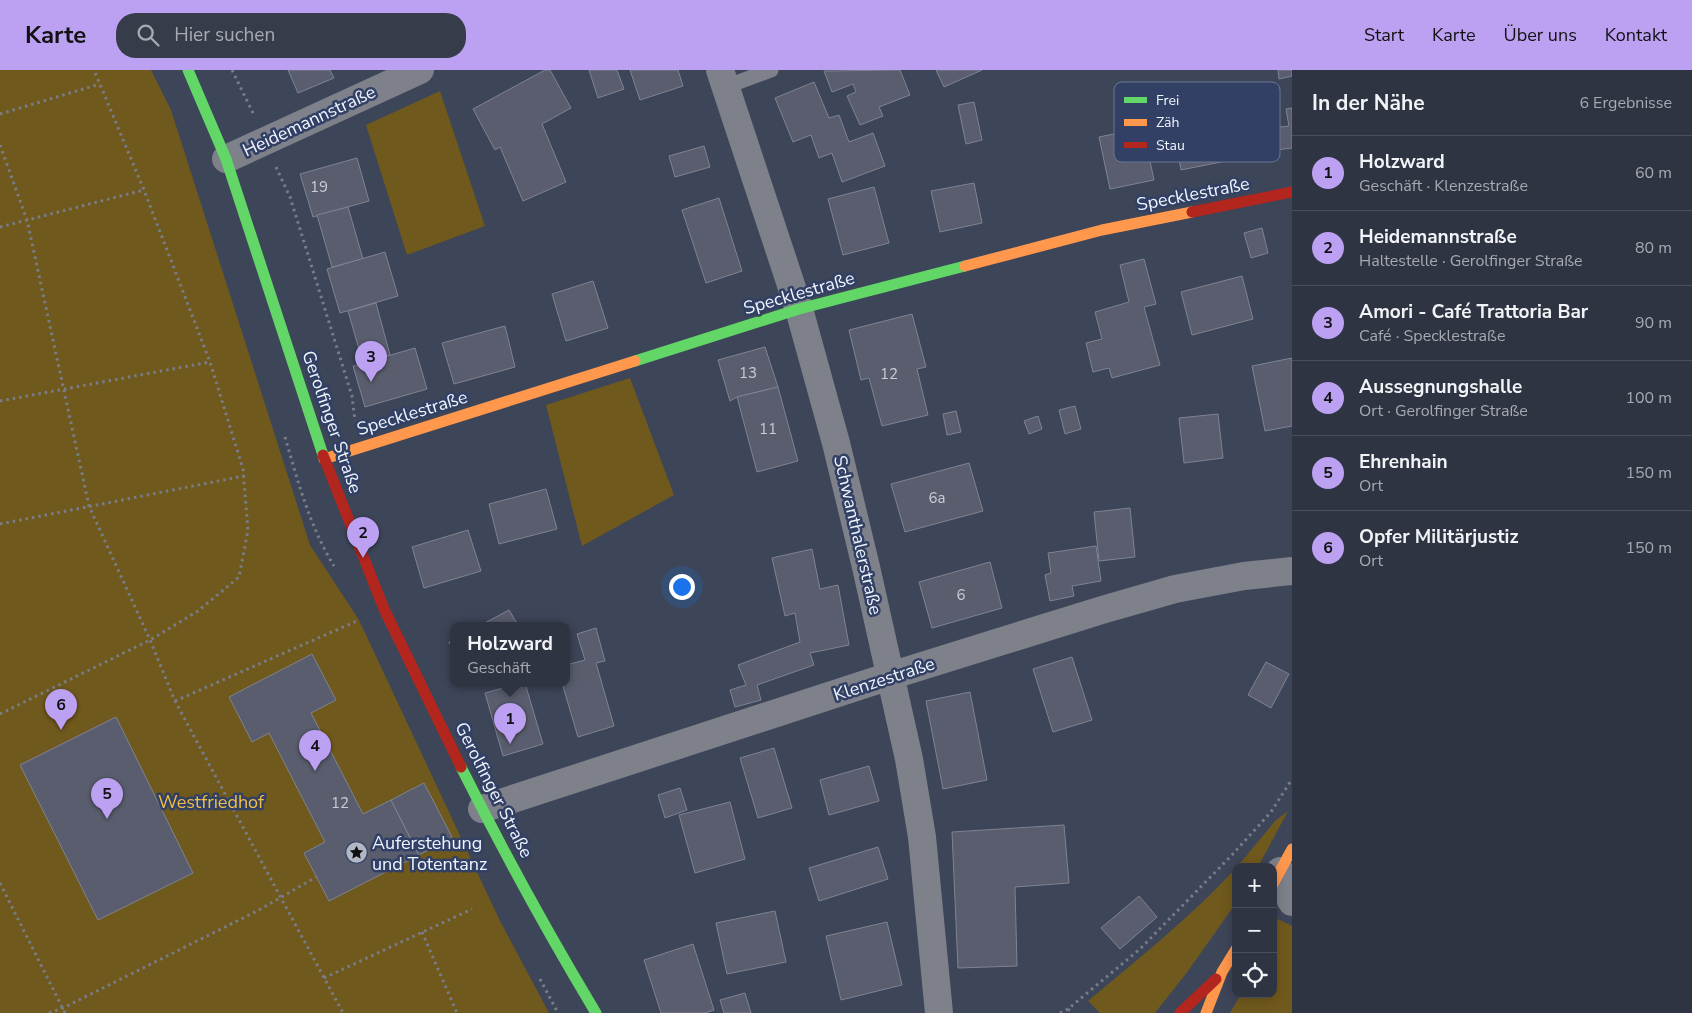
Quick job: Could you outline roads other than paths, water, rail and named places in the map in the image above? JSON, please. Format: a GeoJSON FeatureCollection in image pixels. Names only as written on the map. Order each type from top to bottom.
{"type":"FeatureCollection","features":[{"type":"Feature","properties":{"kind":"street","name":"Gerolfinger Straße"},"geometry":{"type":"LineString","coordinates":[[188,70],[226,159],[324,459],[384,609],[482,809],[564,960],[596,1013]]}},
{"type":"Feature","properties":{"kind":"street","name":"Heidemannstraße"},"geometry":{"type":"LineString","coordinates":[[226,159],[420,70]]}},
{"type":"Feature","properties":{"kind":"street","name":"Schwanthalerstraße"},"geometry":{"type":"LineString","coordinates":[[722,79],[799,309],[836,443],[909,759],[922,837],[939,1013]]}},
{"type":"Feature","properties":{"kind":"street","name":"Specklestraße"},"geometry":{"type":"LineString","coordinates":[[324,459],[799,309],[1102,230],[1292,192]]}},
{"type":"Feature","properties":{"kind":"street","name":"Klenzestraße"},"geometry":{"type":"LineString","coordinates":[[482,809],[890,676],[1175,589],[1244,576],[1292,571]]}},
{"type":"Feature","properties":{"kind":"street"},"geometry":{"type":"LineString","coordinates":[[1282,868],[1283,887],[1292,902]]}},
{"type":"Feature","properties":{"kind":"street"},"geometry":{"type":"LineString","coordinates":[[1206,1013],[1222,972],[1234,953]]}},
{"type":"Feature","properties":{"kind":"street"},"geometry":{"type":"LineString","coordinates":[[1180,1013],[1222,972]]}},
{"type":"Feature","properties":{"kind":"lane"},"geometry":{"type":"LineString","coordinates":[[722,79],[771,70]]}},
{"type":"Feature","properties":{"kind":"place","name":"Amori - Café Trattoria Bar"},"geometry":{"type":"Point","coordinates":[371,382]}},
{"type":"Feature","properties":{"kind":"place","name":"Heidemannstraße"},"geometry":{"type":"Point","coordinates":[363,558]}},
{"type":"Feature","properties":{"kind":"place","name":"Opfer Militärjustiz"},"geometry":{"type":"Point","coordinates":[61,730]}},
{"type":"Feature","properties":{"kind":"place","name":"Holzward"},"geometry":{"type":"Point","coordinates":[510,744]}},
{"type":"Feature","properties":{"kind":"place","name":"Aussegnungshalle"},"geometry":{"type":"Point","coordinates":[315,771]}},
{"type":"Feature","properties":{"kind":"place","name":"Ehrenhain"},"geometry":{"type":"Point","coordinates":[107,819]}},
{"type":"Feature","properties":{"kind":"place","name":"Auferstehung und Totentanz"},"geometry":{"type":"Point","coordinates":[356,853]}},
{"type":"Feature","properties":{"kind":"park label","name":"Westfriedhof"},"geometry":{"type":"Point","coordinates":[211,802]}}]}
